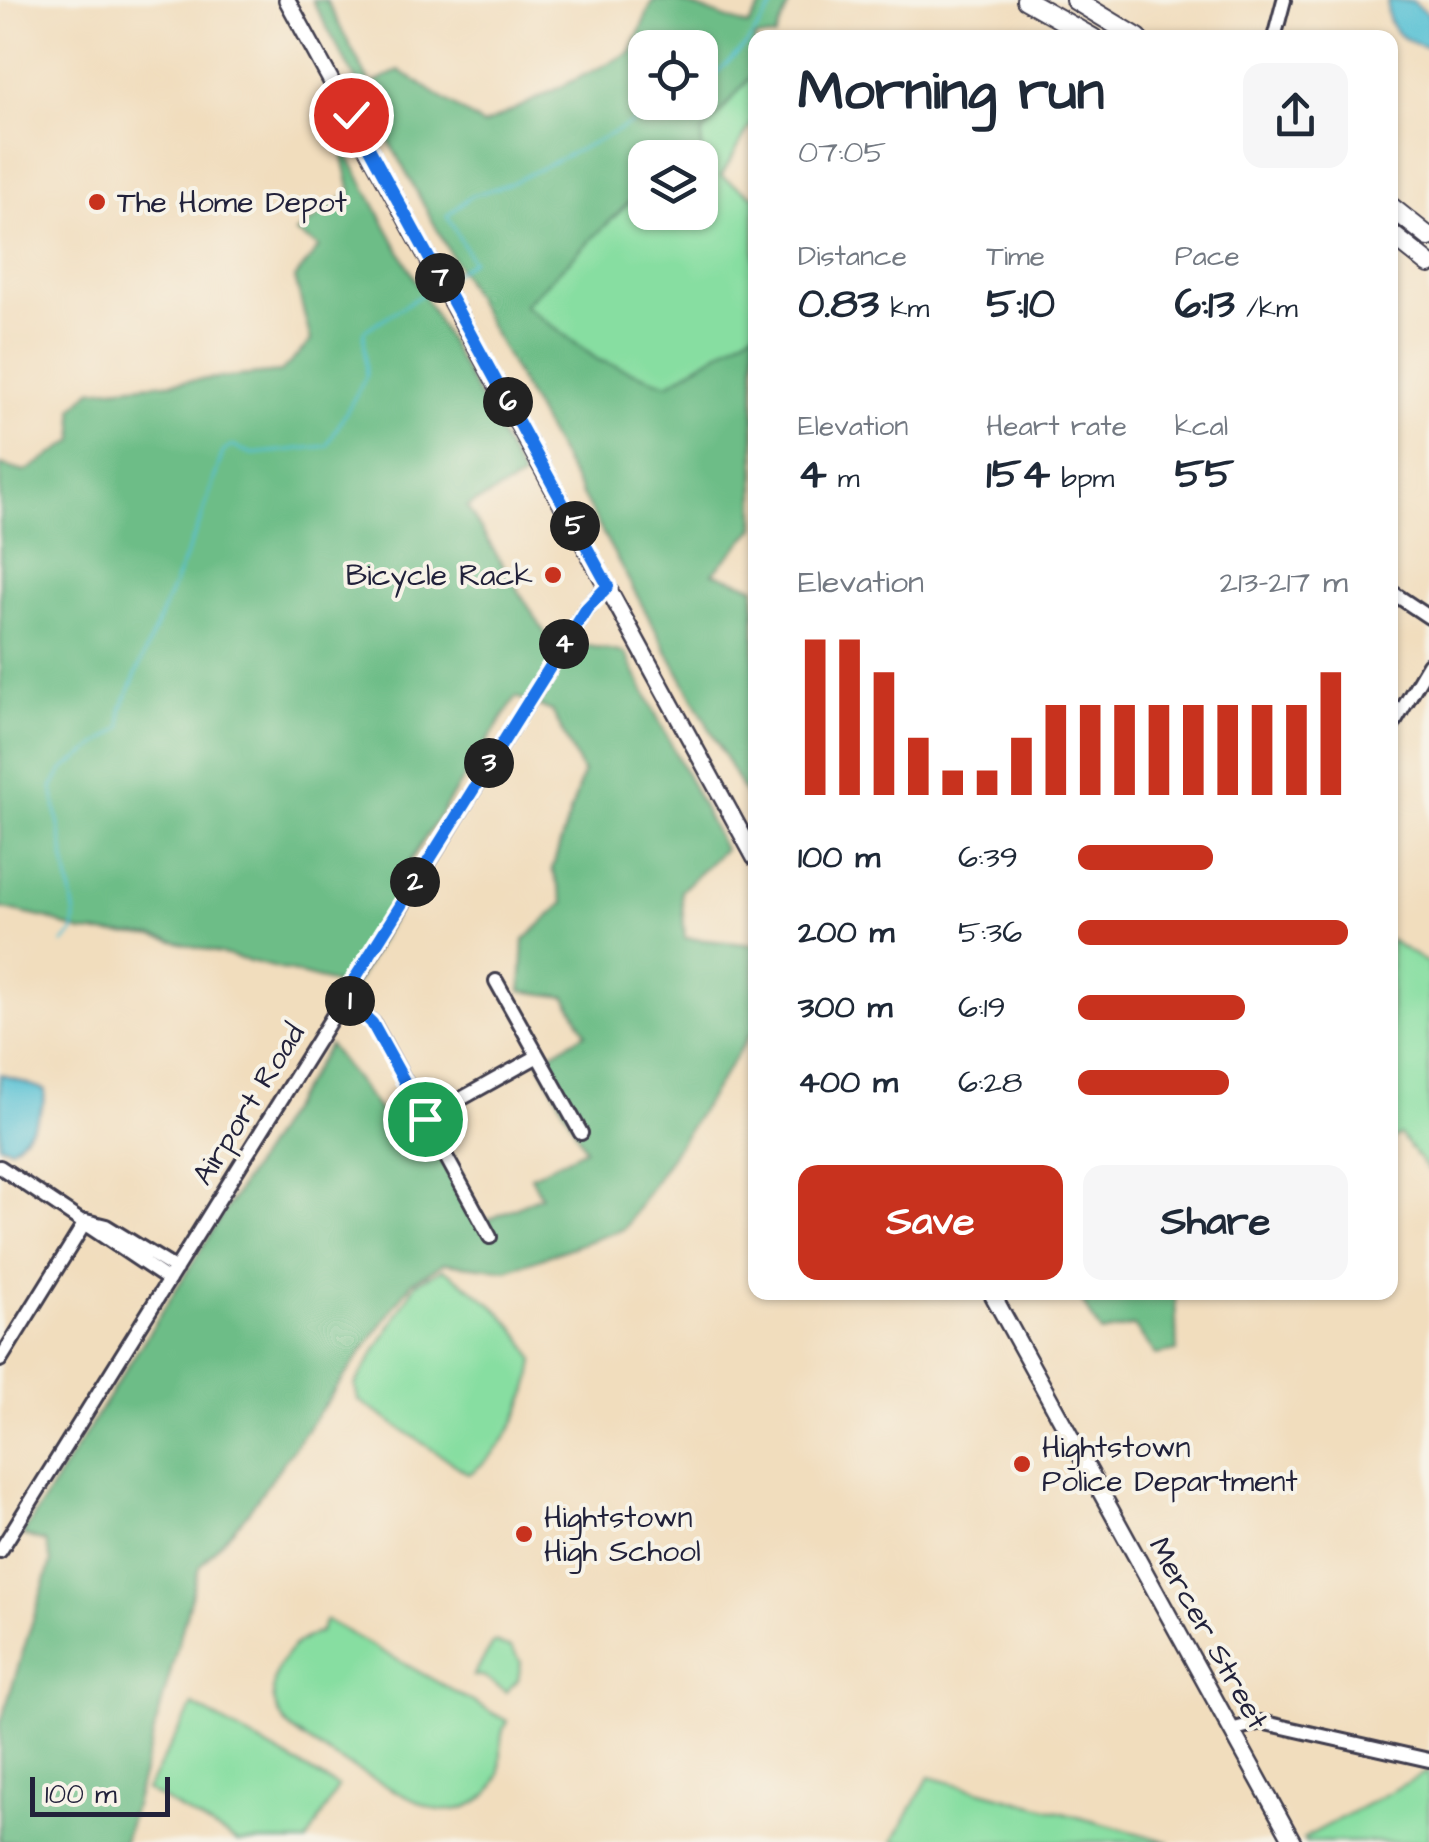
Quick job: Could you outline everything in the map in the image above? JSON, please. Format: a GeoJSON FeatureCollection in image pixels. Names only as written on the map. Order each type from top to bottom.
{"type":"FeatureCollection","features":[{"type":"Feature","properties":{"kind":"highway"},"geometry":{"type":"LineString","coordinates":[[1026,0],[1064,29]]}},
{"type":"Feature","properties":{"kind":"highway"},"geometry":{"type":"LineString","coordinates":[[1075,0],[1125,30]]}},
{"type":"Feature","properties":{"kind":"highway"},"geometry":{"type":"LineString","coordinates":[[1398,212],[1429,237]]}},
{"type":"Feature","properties":{"kind":"highway"},"geometry":{"type":"LineString","coordinates":[[1398,239],[1429,264]]}},
{"type":"Feature","properties":{"kind":"main road"},"geometry":{"type":"LineString","coordinates":[[288,0],[748,845]]}},
{"type":"Feature","properties":{"kind":"main road","name":"Mercer Street"},"geometry":{"type":"LineString","coordinates":[[995,1300],[1293,1842]]}},
{"type":"Feature","properties":{"kind":"street"},"geometry":{"type":"LineString","coordinates":[[1276,30],[1284,0]]}},
{"type":"Feature","properties":{"kind":"street","name":"Airport Road"},"geometry":{"type":"LineString","coordinates":[[0,1552],[587,608],[608,586]]}},
{"type":"Feature","properties":{"kind":"street"},"geometry":{"type":"LineString","coordinates":[[1398,596],[1429,617]]}},
{"type":"Feature","properties":{"kind":"street"},"geometry":{"type":"LineString","coordinates":[[1398,716],[1429,664]]}},
{"type":"Feature","properties":{"kind":"street"},"geometry":{"type":"LineString","coordinates":[[496,981],[581,1133]]}},
{"type":"Feature","properties":{"kind":"street"},"geometry":{"type":"LineString","coordinates":[[344,996],[372,1023],[490,1237]]}},
{"type":"Feature","properties":{"kind":"street"},"geometry":{"type":"LineString","coordinates":[[425,1119],[538,1056]]}},
{"type":"Feature","properties":{"kind":"street"},"geometry":{"type":"LineString","coordinates":[[0,1167],[86,1221],[106,1226],[172,1274]]}},
{"type":"Feature","properties":{"kind":"street"},"geometry":{"type":"LineString","coordinates":[[0,1360],[86,1221]]}},
{"type":"Feature","properties":{"kind":"street"},"geometry":{"type":"LineString","coordinates":[[1231,1730],[1261,1722],[1429,1760]]}},
{"type":"Feature","properties":{"kind":"green space"},"geometry":{"type":"Polygon","coordinates":[[[312,0],[326,0],[371,85],[399,70],[483,125],[628,53],[628,120],[714,120],[702,140],[628,140],[628,204],[524,305],[598,360],[668,384],[748,334],[748,536],[713,573],[748,585],[748,799],[312,0]]]}},
{"type":"Feature","properties":{"kind":"green space"},"geometry":{"type":"Polygon","coordinates":[[[653,0],[675,0],[748,26],[766,0],[791,0],[778,30],[748,30],[748,80],[718,115],[718,30],[640,30],[653,0]]]}},
{"type":"Feature","properties":{"kind":"green space"},"geometry":{"type":"Polygon","coordinates":[[[748,80],[748,130],[721,176],[748,193],[748,334],[668,385],[598,360],[523,305],[628,203],[628,230],[718,230],[718,140],[702,140],[702,134],[718,120],[748,80]]]}},
{"type":"Feature","properties":{"kind":"green space"},"geometry":{"type":"Polygon","coordinates":[[[339,139],[523,478],[467,507],[548,638],[625,653],[724,849],[681,891],[685,938],[748,944],[748,1038],[624,1229],[507,1270],[444,1263],[412,1282],[245,1516],[199,1567],[124,1842],[0,1842],[0,1725],[51,1562],[46,1542],[22,1535],[329,1045],[385,1118],[416,1103],[482,1223],[541,1196],[531,1176],[585,1149],[539,1061],[586,1033],[566,997],[521,991],[524,940],[564,903],[552,869],[583,773],[552,711],[516,697],[409,863],[419,872],[353,988],[154,936],[81,932],[49,919],[0,908],[0,465],[25,472],[75,440],[73,409],[91,390],[281,372],[311,341],[295,278],[319,247],[296,233],[351,192],[339,139]]]}},
{"type":"Feature","properties":{"kind":"green space"},"geometry":{"type":"Polygon","coordinates":[[[1398,945],[1429,964],[1429,1171],[1400,1135],[1398,945]]]}},
{"type":"Feature","properties":{"kind":"green space"},"geometry":{"type":"Polygon","coordinates":[[[443,1269],[483,1297],[507,1320],[534,1361],[527,1393],[513,1425],[494,1453],[469,1474],[358,1400],[355,1385],[416,1283],[443,1269]]]}},
{"type":"Feature","properties":{"kind":"green space"},"geometry":{"type":"Polygon","coordinates":[[[1081,1300],[1175,1300],[1177,1351],[1156,1355],[1134,1326],[1101,1333],[1081,1300]]]}},
{"type":"Feature","properties":{"kind":"green space"},"geometry":{"type":"Polygon","coordinates":[[[326,1620],[507,1721],[501,1740],[498,1779],[483,1798],[457,1809],[439,1810],[387,1787],[290,1728],[274,1701],[276,1672],[293,1647],[320,1632],[326,1620]]]}},
{"type":"Feature","properties":{"kind":"green space"},"geometry":{"type":"Polygon","coordinates":[[[494,1642],[511,1648],[521,1662],[518,1680],[506,1692],[483,1676],[473,1676],[494,1642]]]}},
{"type":"Feature","properties":{"kind":"green space"},"geometry":{"type":"Polygon","coordinates":[[[193,1705],[338,1787],[307,1842],[238,1842],[146,1790],[193,1705]]]}},
{"type":"Feature","properties":{"kind":"green space"},"geometry":{"type":"Polygon","coordinates":[[[1429,1771],[1429,1842],[1306,1842],[1304,1838],[1429,1771]]]}},
{"type":"Feature","properties":{"kind":"green space"},"geometry":{"type":"Polygon","coordinates":[[[930,1777],[1170,1842],[893,1842],[930,1777]]]}},
{"type":"Feature","properties":{"kind":"water"},"geometry":{"type":"Polygon","coordinates":[[[1388,0],[1412,1],[1429,14],[1429,48],[1398,33],[1388,0]]]}},
{"type":"Feature","properties":{"kind":"water"},"geometry":{"type":"Polygon","coordinates":[[[0,1074],[45,1090],[34,1122],[11,1148],[0,1145],[0,1074]]]}},
{"type":"Feature","properties":{"kind":"waterway"},"geometry":{"type":"LineString","coordinates":[[757,30],[778,0]]}},
{"type":"Feature","properties":{"kind":"waterway"},"geometry":{"type":"LineString","coordinates":[[718,72],[748,43]]}},
{"type":"Feature","properties":{"kind":"waterway"},"geometry":{"type":"LineString","coordinates":[[445,280],[472,261],[447,216],[471,196],[509,184],[639,120]]}},
{"type":"Feature","properties":{"kind":"waterway"},"geometry":{"type":"LineString","coordinates":[[63,944],[74,931],[75,916],[52,787],[63,770],[122,727],[121,710],[202,517],[223,452],[231,446],[253,454],[327,446],[366,377],[364,331],[434,287]]}},
{"type":"Feature","properties":{"kind":"place","name":"The Home Depot"},"geometry":{"type":"Point","coordinates":[97,202]}},
{"type":"Feature","properties":{"kind":"place","name":"Bicycle Rack"},"geometry":{"type":"Point","coordinates":[553,575]}},
{"type":"Feature","properties":{"kind":"place","name":"Hightstown Police Department"},"geometry":{"type":"Point","coordinates":[1022,1464]}},
{"type":"Feature","properties":{"kind":"place","name":"Hightstown High School"},"geometry":{"type":"Point","coordinates":[524,1534]}},
{"type":"Feature","properties":{"kind":"route"},"geometry":{"type":"LineString","coordinates":[[351,115],[608,586],[587,608],[344,996],[372,1023],[425,1119]]}}]}
